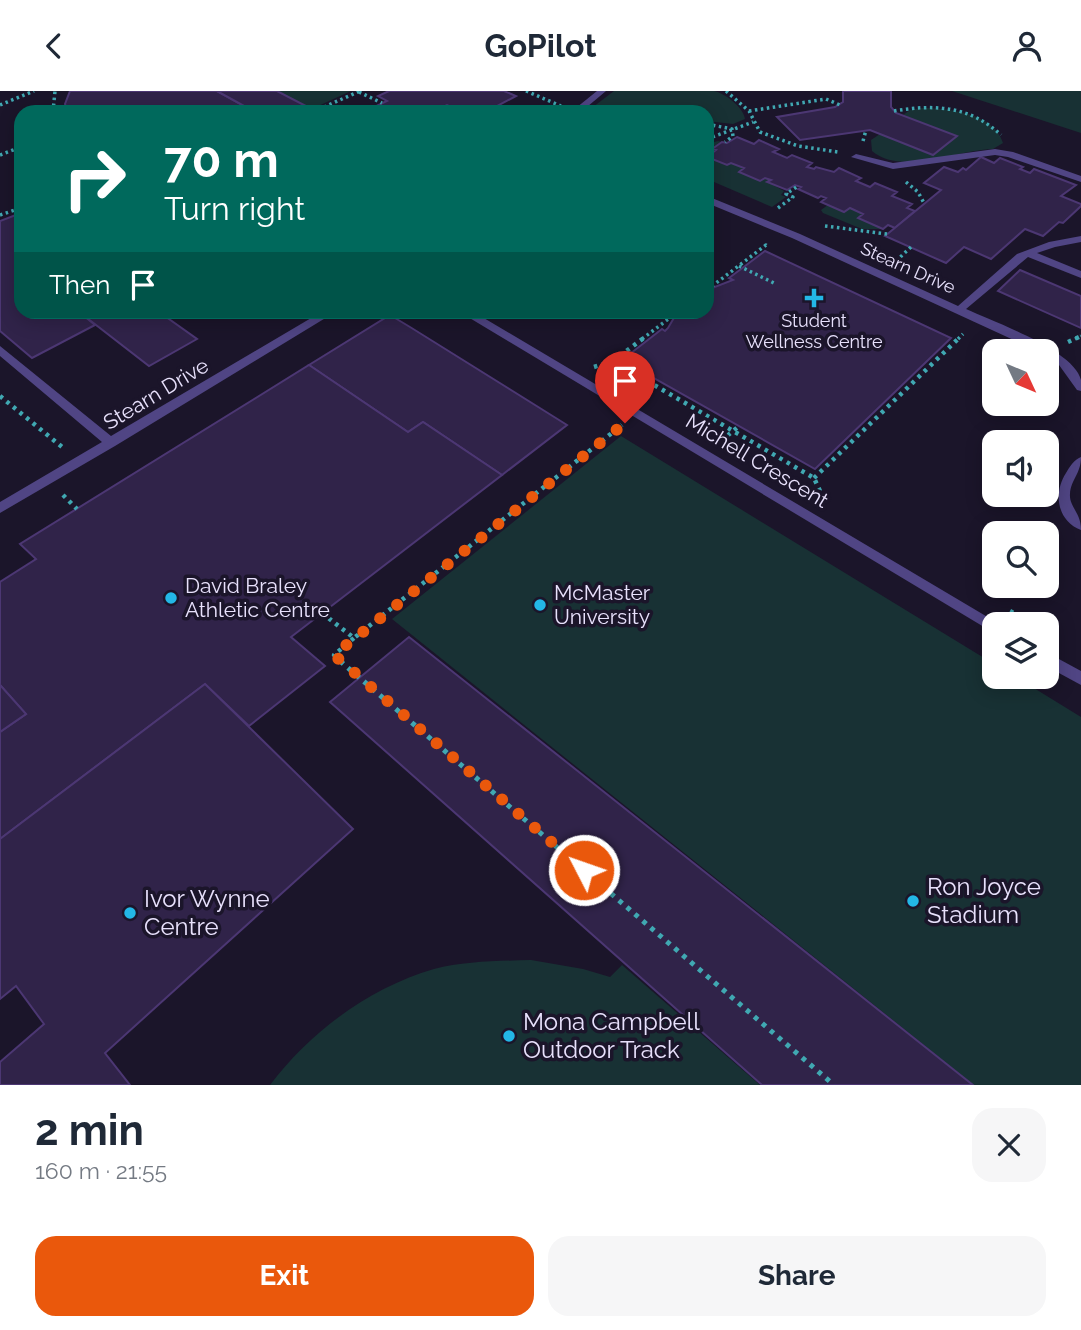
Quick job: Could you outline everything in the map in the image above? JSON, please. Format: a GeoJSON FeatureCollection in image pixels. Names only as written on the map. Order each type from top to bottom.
{"type":"FeatureCollection","features":[{"type":"Feature","properties":{"kind":"lane"},"geometry":{"type":"LineString","coordinates":[[584,105],[603,91]]}},
{"type":"Feature","properties":{"kind":"lane"},"geometry":{"type":"LineString","coordinates":[[856,157],[894,166],[995,152],[1010,154],[1081,179]]}},
{"type":"Feature","properties":{"kind":"lane","name":"Stearn Drive"},"geometry":{"type":"LineString","coordinates":[[714,202],[1048,351],[1063,362],[1081,387]]}},
{"type":"Feature","properties":{"kind":"lane"},"geometry":{"type":"LineString","coordinates":[[960,310],[1021,256],[1053,244],[1081,239]]}},
{"type":"Feature","properties":{"kind":"lane"},"geometry":{"type":"LineString","coordinates":[[1027,253],[1081,275]]}},
{"type":"Feature","properties":{"kind":"lane","name":"Stearn Drive"},"geometry":{"type":"LineString","coordinates":[[0,508],[319,319]]}},
{"type":"Feature","properties":{"kind":"lane","name":"Michell Crescent"},"geometry":{"type":"LineString","coordinates":[[476,319],[982,619]]}},
{"type":"Feature","properties":{"kind":"lane"},"geometry":{"type":"LineString","coordinates":[[0,350],[111,443]]}},
{"type":"Feature","properties":{"kind":"lane"},"geometry":{"type":"LineString","coordinates":[[1081,461],[1064,483],[1062,495],[1067,508],[1081,525]]}},
{"type":"Feature","properties":{"kind":"lane"},"geometry":{"type":"LineString","coordinates":[[1059,666],[1081,679]]}},
{"type":"Feature","properties":{"kind":"path"},"geometry":{"type":"LineString","coordinates":[[0,105],[34,91]]}},
{"type":"Feature","properties":{"kind":"path"},"geometry":{"type":"LineString","coordinates":[[328,105],[359,91],[382,103]]}},
{"type":"Feature","properties":{"kind":"path"},"geometry":{"type":"LineString","coordinates":[[526,91],[559,105]]}},
{"type":"Feature","properties":{"kind":"path"},"geometry":{"type":"LineString","coordinates":[[725,92],[750,111],[760,132],[798,146],[856,157]]}},
{"type":"Feature","properties":{"kind":"path"},"geometry":{"type":"LineString","coordinates":[[750,111],[826,99],[840,105]]}},
{"type":"Feature","properties":{"kind":"path"},"geometry":{"type":"LineString","coordinates":[[894,111],[938,106],[972,113],[987,121],[1005,139],[1010,154]]}},
{"type":"Feature","properties":{"kind":"path"},"geometry":{"type":"LineString","coordinates":[[714,136],[753,122]]}},
{"type":"Feature","properties":{"kind":"path"},"geometry":{"type":"LineString","coordinates":[[714,125],[732,129]]}},
{"type":"Feature","properties":{"kind":"path"},"geometry":{"type":"LineString","coordinates":[[725,142],[733,136],[732,129]]}},
{"type":"Feature","properties":{"kind":"path"},"geometry":{"type":"LineString","coordinates":[[772,212],[793,197],[786,194],[798,186]]}},
{"type":"Feature","properties":{"kind":"path"},"geometry":{"type":"LineString","coordinates":[[822,226],[887,235]]}},
{"type":"Feature","properties":{"kind":"path"},"geometry":{"type":"LineString","coordinates":[[714,285],[766,246],[777,251]]}},
{"type":"Feature","properties":{"kind":"path"},"geometry":{"type":"LineString","coordinates":[[890,265],[911,247]]}},
{"type":"Feature","properties":{"kind":"path"},"geometry":{"type":"LineString","coordinates":[[739,266],[774,283]]}},
{"type":"Feature","properties":{"kind":"path"},"geometry":{"type":"LineString","coordinates":[[590,368],[614,361],[669,319]]}},
{"type":"Feature","properties":{"kind":"path"},"geometry":{"type":"LineString","coordinates":[[814,478],[964,334],[969,336]]}},
{"type":"Feature","properties":{"kind":"path"},"geometry":{"type":"LineString","coordinates":[[614,361],[814,478],[825,503],[836,509]]}},
{"type":"Feature","properties":{"kind":"path"},"geometry":{"type":"LineString","coordinates":[[0,396],[62,447]]}},
{"type":"Feature","properties":{"kind":"path"},"geometry":{"type":"LineString","coordinates":[[625,423],[334,655],[834,1085]]}},
{"type":"Feature","properties":{"kind":"path"},"geometry":{"type":"LineString","coordinates":[[715,446],[739,426]]}},
{"type":"Feature","properties":{"kind":"path"},"geometry":{"type":"LineString","coordinates":[[59,491],[77,509]]}},
{"type":"Feature","properties":{"kind":"path"},"geometry":{"type":"LineString","coordinates":[[1001,605],[1013,612]]}},
{"type":"Feature","properties":{"kind":"path"},"geometry":{"type":"LineString","coordinates":[[322,613],[355,638]]}},
{"type":"Feature","properties":{"kind":"green space"},"geometry":{"type":"Polygon","coordinates":[[[277,91],[351,91],[320,105],[303,105],[277,91]]]}},
{"type":"Feature","properties":{"kind":"green space"},"geometry":{"type":"Polygon","coordinates":[[[614,91],[714,91],[733,102],[745,119],[733,124],[714,122],[714,105],[596,105],[614,91]]]}},
{"type":"Feature","properties":{"kind":"green space"},"geometry":{"type":"Polygon","coordinates":[[[952,91],[1081,91],[1081,133],[952,91]]]}},
{"type":"Feature","properties":{"kind":"green space"},"geometry":{"type":"Polygon","coordinates":[[[922,108],[969,114],[990,125],[1003,143],[993,149],[914,162],[884,158],[872,151],[871,140],[880,134],[933,155],[956,136],[903,115],[910,110],[922,108]]]}},
{"type":"Feature","properties":{"kind":"green space"},"geometry":{"type":"Polygon","coordinates":[[[714,160],[744,168],[739,172],[771,180],[768,182],[784,191],[781,195],[786,197],[772,207],[714,182],[714,160]]]}},
{"type":"Feature","properties":{"kind":"green space"},"geometry":{"type":"Polygon","coordinates":[[[828,205],[844,212],[850,208],[863,214],[858,218],[886,229],[862,229],[823,213],[821,210],[828,205]]]}},
{"type":"Feature","properties":{"kind":"green space","name":"Ron Joyce Stadium"},"geometry":{"type":"Polygon","coordinates":[[[621,436],[982,657],[982,689],[1036,689],[1081,717],[1081,1085],[974,1085],[392,619],[621,436]]]}},
{"type":"Feature","properties":{"kind":"green space","name":"Mona Campbell Outdoor Track"},"geometry":{"type":"Polygon","coordinates":[[[531,960],[583,969],[610,977],[622,965],[760,1085],[270,1085],[303,1047],[322,1030],[364,1000],[387,988],[410,977],[446,966],[531,960]]]}},
{"type":"Feature","properties":{"kind":"building"},"geometry":{"type":"Polygon","coordinates":[[[70,91],[217,91],[242,105],[65,105],[70,91]]]}},
{"type":"Feature","properties":{"kind":"building"},"geometry":{"type":"Polygon","coordinates":[[[217,91],[277,91],[304,105],[242,105],[217,91]]]}},
{"type":"Feature","properties":{"kind":"building"},"geometry":{"type":"Polygon","coordinates":[[[389,91],[504,91],[516,96],[499,105],[379,105],[387,101],[378,96],[389,91]]]}},
{"type":"Feature","properties":{"kind":"building"},"geometry":{"type":"Polygon","coordinates":[[[843,91],[891,91],[891,107],[896,113],[957,136],[933,155],[870,130],[800,140],[777,117],[835,107],[843,102],[843,91]]]}},
{"type":"Feature","properties":{"kind":"building"},"geometry":{"type":"Polygon","coordinates":[[[737,137],[754,144],[759,140],[779,149],[773,152],[787,158],[792,155],[812,163],[807,167],[834,172],[839,168],[861,178],[856,181],[870,187],[875,183],[897,192],[892,196],[912,204],[907,208],[915,211],[895,228],[888,225],[883,229],[858,218],[863,214],[850,208],[844,212],[821,202],[826,198],[818,198],[798,189],[801,187],[795,185],[787,190],[767,182],[771,180],[765,178],[760,181],[739,172],[744,168],[714,160],[714,148],[722,142],[727,143],[737,137]]]}},
{"type":"Feature","properties":{"kind":"building"},"geometry":{"type":"Polygon","coordinates":[[[981,157],[994,163],[1000,158],[1023,167],[1020,169],[1030,173],[1034,169],[1076,185],[1061,196],[1081,206],[1063,223],[1059,222],[1043,236],[1025,229],[991,259],[964,247],[946,263],[885,236],[941,190],[924,183],[944,167],[958,172],[963,168],[966,170],[981,157]]]}},
{"type":"Feature","properties":{"kind":"building"},"geometry":{"type":"Polygon","coordinates":[[[14,216],[14,319],[88,319],[95,325],[32,358],[0,331],[0,221],[14,216]]]}},
{"type":"Feature","properties":{"kind":"building"},"geometry":{"type":"Polygon","coordinates":[[[765,251],[951,338],[815,469],[622,360],[662,329],[665,331],[673,319],[714,319],[714,287],[733,280],[729,278],[765,251]]]}},
{"type":"Feature","properties":{"kind":"building"},"geometry":{"type":"Polygon","coordinates":[[[1020,270],[1081,296],[1081,328],[998,291],[1020,270]]]}},
{"type":"Feature","properties":{"kind":"building"},"geometry":{"type":"Polygon","coordinates":[[[88,319],[169,319],[197,339],[149,366],[88,319]]]}},
{"type":"Feature","properties":{"kind":"building"},"geometry":{"type":"Polygon","coordinates":[[[384,319],[396,319],[567,425],[502,475],[423,422],[408,432],[309,365],[384,319]]]}},
{"type":"Feature","properties":{"kind":"building","name":"David Braley Athletic Centre"},"geometry":{"type":"Polygon","coordinates":[[[309,365],[408,432],[423,422],[502,475],[291,637],[325,666],[249,726],[205,684],[0,839],[0,732],[26,714],[0,685],[0,582],[36,559],[20,544],[309,365]]]}},
{"type":"Feature","properties":{"kind":"building"},"geometry":{"type":"Polygon","coordinates":[[[409,637],[973,1085],[762,1085],[330,702],[409,637]]]}},
{"type":"Feature","properties":{"kind":"building","name":"Ivor Wynne Centre"},"geometry":{"type":"Polygon","coordinates":[[[205,684],[353,829],[105,1053],[130,1085],[0,1085],[0,1062],[44,1024],[16,986],[0,999],[0,839],[205,684]]]}},
{"type":"Feature","properties":{"kind":"building"},"geometry":{"type":"Polygon","coordinates":[[[0,685],[26,714],[0,732],[0,685]]]}},
{"type":"Feature","properties":{"kind":"place","name":"Student Wellness Centre"},"geometry":{"type":"Point","coordinates":[814,298]}},
{"type":"Feature","properties":{"kind":"place","name":"David Braley Athletic Centre"},"geometry":{"type":"Point","coordinates":[171,598]}},
{"type":"Feature","properties":{"kind":"place","name":"McMaster University"},"geometry":{"type":"Point","coordinates":[540,605]}},
{"type":"Feature","properties":{"kind":"place","name":"Ron Joyce Stadium"},"geometry":{"type":"Point","coordinates":[913,901]}},
{"type":"Feature","properties":{"kind":"place","name":"Ivor Wynne Centre"},"geometry":{"type":"Point","coordinates":[130,913]}},
{"type":"Feature","properties":{"kind":"place","name":"Mona Campbell Outdoor Track"},"geometry":{"type":"Point","coordinates":[509,1036]}},
{"type":"Feature","properties":{"kind":"route"},"geometry":{"type":"LineString","coordinates":[[584,870],[334,655],[625,423]]}}]}
